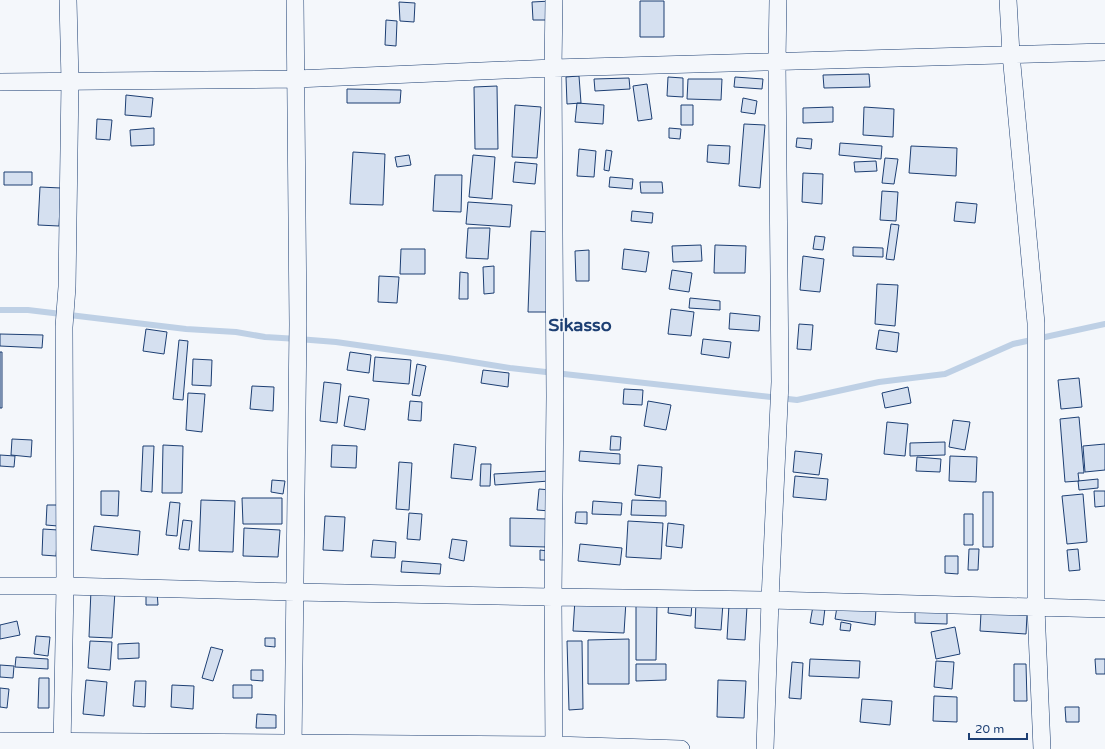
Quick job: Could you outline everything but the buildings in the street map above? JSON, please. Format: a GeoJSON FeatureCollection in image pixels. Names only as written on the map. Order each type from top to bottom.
{"type":"FeatureCollection","features":[{"type":"Feature","properties":{"kind":"street"},"geometry":{"type":"LineString","coordinates":[[62,745],[65,586],[64,327],[68,287],[70,81],[68,0]]}},
{"type":"Feature","properties":{"kind":"street"},"geometry":{"type":"LineString","coordinates":[[293,746],[298,352],[295,0]]}},
{"type":"Feature","properties":{"kind":"street"},"geometry":{"type":"LineString","coordinates":[[554,0],[554,747]]}},
{"type":"Feature","properties":{"kind":"street"},"geometry":{"type":"LineString","coordinates":[[766,749],[770,600],[780,382],[777,61],[778,0]]}},
{"type":"Feature","properties":{"kind":"street"},"geometry":{"type":"LineString","coordinates":[[1008,0],[1011,54],[1036,323],[1036,608],[1042,749]]}},
{"type":"Feature","properties":{"kind":"street"},"geometry":{"type":"LineString","coordinates":[[0,82],[296,79],[553,68],[1105,52]]}},
{"type":"Feature","properties":{"kind":"street"},"geometry":{"type":"LineString","coordinates":[[0,586],[770,600],[1105,609]]}},
{"type":"Feature","properties":{"kind":"street"},"geometry":{"type":"LineString","coordinates":[[0,741],[62,745],[681,749]]}},
{"type":"Feature","properties":{"kind":"waterway"},"geometry":{"type":"LineString","coordinates":[[0,310],[28,310],[186,329],[236,332],[265,337],[336,342],[510,368],[797,400],[879,382],[945,374],[1013,344],[1105,324]]}},
{"type":"Feature","properties":{"kind":"district","name":"Sikasso"},"geometry":{"type":"Point","coordinates":[580,325]}}]}
